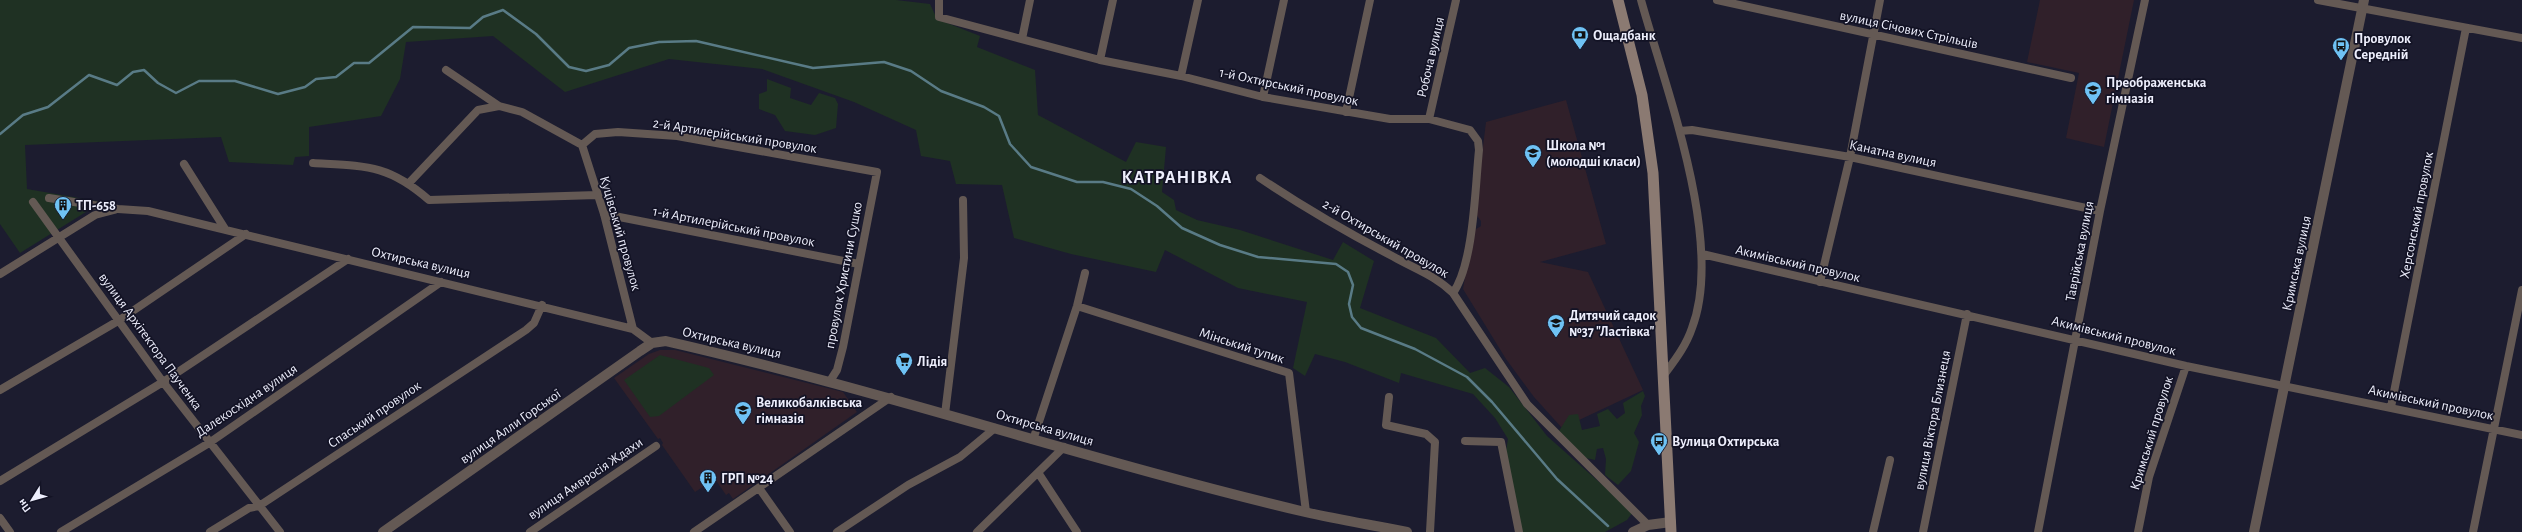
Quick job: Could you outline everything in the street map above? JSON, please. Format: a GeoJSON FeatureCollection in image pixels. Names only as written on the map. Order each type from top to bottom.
{"type":"FeatureCollection","features":[{"type":"Feature","properties":{"kind":"main road"},"geometry":{"type":"LineString","coordinates":[[1618,0],[1642,95],[1653,173],[1671,530]]}},
{"type":"Feature","properties":{"kind":"street","name":"1-й Охтирський провулок"},"geometry":{"type":"LineString","coordinates":[[939,0],[939,17],[1100,60],[1181,76],[1263,97],[1390,119],[1429,119],[1470,130],[1478,141],[1471,223],[1464,272],[1461,282],[1453,293]]}},
{"type":"Feature","properties":{"kind":"street"},"geometry":{"type":"LineString","coordinates":[[1022,39],[1030,0]]}},
{"type":"Feature","properties":{"kind":"street"},"geometry":{"type":"LineString","coordinates":[[1100,60],[1113,0]]}},
{"type":"Feature","properties":{"kind":"street"},"geometry":{"type":"LineString","coordinates":[[1181,76],[1198,0]]}},
{"type":"Feature","properties":{"kind":"street"},"geometry":{"type":"LineString","coordinates":[[1263,97],[1284,0]]}},
{"type":"Feature","properties":{"kind":"street"},"geometry":{"type":"LineString","coordinates":[[1346,112],[1370,0]]}},
{"type":"Feature","properties":{"kind":"street","name":"Робоча вулиця"},"geometry":{"type":"LineString","coordinates":[[1429,119],[1456,0]]}},
{"type":"Feature","properties":{"kind":"street"},"geometry":{"type":"LineString","coordinates":[[1641,0],[1680,131],[1688,166],[1702,254],[1700,296],[1693,327],[1684,348],[1664,375]]}},
{"type":"Feature","properties":{"kind":"street","name":"вулиця Січових Стрільців"},"geometry":{"type":"LineString","coordinates":[[1717,0],[2071,78]]}},
{"type":"Feature","properties":{"kind":"street"},"geometry":{"type":"LineString","coordinates":[[1820,282],[1850,157],[1880,0]]}},
{"type":"Feature","properties":{"kind":"street","name":"Таврійська вулиця"},"geometry":{"type":"LineString","coordinates":[[2038,532],[2100,212],[2145,0]]}},
{"type":"Feature","properties":{"kind":"street"},"geometry":{"type":"LineString","coordinates":[[2318,0],[2363,5],[2466,28],[2522,38]]}},
{"type":"Feature","properties":{"kind":"street","name":"Кримська вулиця"},"geometry":{"type":"LineString","coordinates":[[2254,532],[2363,5]]}},
{"type":"Feature","properties":{"kind":"street","name":"Херсонський провулок"},"geometry":{"type":"LineString","coordinates":[[2391,407],[2466,28]]}},
{"type":"Feature","properties":{"kind":"street"},"geometry":{"type":"LineString","coordinates":[[446,70],[500,106],[522,112],[582,145]]}},
{"type":"Feature","properties":{"kind":"street"},"geometry":{"type":"LineString","coordinates":[[409,183],[478,110],[500,106]]}},
{"type":"Feature","properties":{"kind":"street","name":"Канатна вулиця"},"geometry":{"type":"LineString","coordinates":[[1680,131],[1692,130],[1850,157],[2100,212]]}},
{"type":"Feature","properties":{"kind":"street","name":"2-й Артилерійський провулок"},"geometry":{"type":"LineString","coordinates":[[582,145],[595,134],[618,132],[677,136],[877,172]]}},
{"type":"Feature","properties":{"kind":"street","name":"Куцівський провулок"},"geometry":{"type":"LineString","coordinates":[[582,145],[604,214],[633,329]]}},
{"type":"Feature","properties":{"kind":"street"},"geometry":{"type":"LineString","coordinates":[[313,163],[381,170],[409,183],[429,200],[597,194]]}},
{"type":"Feature","properties":{"kind":"street"},"geometry":{"type":"LineString","coordinates":[[184,164],[225,230]]}},
{"type":"Feature","properties":{"kind":"street","name":"провулок Христини Сушко"},"geometry":{"type":"LineString","coordinates":[[830,381],[837,370],[843,347],[877,172]]}},
{"type":"Feature","properties":{"kind":"street","name":"2-й Охтирський провулок"},"geometry":{"type":"LineString","coordinates":[[1260,178],[1286,196],[1359,238],[1441,281],[1453,293],[1528,404],[1648,525]]}},
{"type":"Feature","properties":{"kind":"street","name":"Охтирська вулиця"},"geometry":{"type":"LineString","coordinates":[[49,198],[118,209],[148,211],[542,305],[633,329],[652,343],[666,341],[830,381],[1033,440],[1306,512],[1407,532]]}},
{"type":"Feature","properties":{"kind":"street"},"geometry":{"type":"LineString","coordinates":[[945,414],[964,258],[963,200]]}},
{"type":"Feature","properties":{"kind":"street","name":"вулиця Архітектора Паученка"},"geometry":{"type":"LineString","coordinates":[[33,202],[60,237],[118,321],[163,382],[209,443],[280,532]]}},
{"type":"Feature","properties":{"kind":"street"},"geometry":{"type":"LineString","coordinates":[[0,274],[95,216],[118,209]]}},
{"type":"Feature","properties":{"kind":"street","name":"1-й Артилерійський провулок"},"geometry":{"type":"LineString","coordinates":[[604,214],[859,264]]}},
{"type":"Feature","properties":{"kind":"street"},"geometry":{"type":"LineString","coordinates":[[0,390],[118,321],[246,234]]}},
{"type":"Feature","properties":{"kind":"street","name":"Акимівський провулок"},"geometry":{"type":"LineString","coordinates":[[1702,254],[2076,339],[2186,366],[2522,435]]}},
{"type":"Feature","properties":{"kind":"street"},"geometry":{"type":"LineString","coordinates":[[0,481],[163,382],[348,259]]}},
{"type":"Feature","properties":{"kind":"street"},"geometry":{"type":"LineString","coordinates":[[1033,440],[1077,306],[1085,273]]}},
{"type":"Feature","properties":{"kind":"street","name":"Далекосхідна вулиця"},"geometry":{"type":"LineString","coordinates":[[61,532],[209,443],[441,282]]}},
{"type":"Feature","properties":{"kind":"street"},"geometry":{"type":"LineString","coordinates":[[2473,532],[2522,290]]}},
{"type":"Feature","properties":{"kind":"street","name":"Спаський провулок"},"geometry":{"type":"LineString","coordinates":[[210,532],[249,508],[259,506],[526,330],[534,322],[542,305]]}},
{"type":"Feature","properties":{"kind":"street","name":"Мінський тупик"},"geometry":{"type":"LineString","coordinates":[[1077,306],[1289,373],[1306,512]]}},
{"type":"Feature","properties":{"kind":"street","name":"вулиця Віктора Близнеця"},"geometry":{"type":"LineString","coordinates":[[1923,532],[1967,314]]}},
{"type":"Feature","properties":{"kind":"street","name":"вулиця Алли Горської"},"geometry":{"type":"LineString","coordinates":[[383,532],[652,343]]}},
{"type":"Feature","properties":{"kind":"street","name":"Кримський провулок"},"geometry":{"type":"LineString","coordinates":[[2138,532],[2149,477],[2186,366]]}},
{"type":"Feature","properties":{"kind":"street"},"geometry":{"type":"LineString","coordinates":[[1389,397],[1386,425],[1426,434],[1435,442],[1430,532]]}},
{"type":"Feature","properties":{"kind":"street"},"geometry":{"type":"LineString","coordinates":[[694,532],[891,398]]}},
{"type":"Feature","properties":{"kind":"street"},"geometry":{"type":"LineString","coordinates":[[837,532],[908,485],[960,457],[995,428]]}},
{"type":"Feature","properties":{"kind":"street"},"geometry":{"type":"LineString","coordinates":[[1465,441],[1501,442],[1518,532]]}},
{"type":"Feature","properties":{"kind":"street","name":"вулиця Амвросія Ждахи"},"geometry":{"type":"LineString","coordinates":[[530,532],[656,446]]}},
{"type":"Feature","properties":{"kind":"street"},"geometry":{"type":"LineString","coordinates":[[977,532],[1039,474],[1064,447]]}},
{"type":"Feature","properties":{"kind":"street"},"geometry":{"type":"LineString","coordinates":[[1873,532],[1890,460]]}},
{"type":"Feature","properties":{"kind":"street"},"geometry":{"type":"LineString","coordinates":[[1039,474],[1077,532]]}},
{"type":"Feature","properties":{"kind":"street"},"geometry":{"type":"LineString","coordinates":[[759,488],[790,532]]}},
{"type":"Feature","properties":{"kind":"street"},"geometry":{"type":"LineString","coordinates":[[0,518],[10,532]]}},
{"type":"Feature","properties":{"kind":"street"},"geometry":{"type":"LineString","coordinates":[[1633,532],[1648,525],[1671,530]]}},
{"type":"Feature","properties":{"kind":"shaded area","name":"Преображенська гімназія"},"geometry":{"type":"Polygon","coordinates":[[[2040,0],[2134,0],[2104,147],[2066,138],[2079,73],[2027,62],[2040,0]]]}},
{"type":"Feature","properties":{"kind":"shaded area"},"geometry":{"type":"Polygon","coordinates":[[[1566,100],[1606,244],[1540,262],[1588,272],[1643,390],[1562,428],[1534,397],[1506,359],[1463,289],[1473,231],[1481,226],[1481,221],[1475,213],[1486,122],[1566,100]]]}},
{"type":"Feature","properties":{"kind":"shaded area","name":"Великобалківська гімназія"},"geometry":{"type":"Polygon","coordinates":[[[660,350],[675,350],[843,392],[857,412],[733,499],[729,493],[726,495],[715,479],[695,492],[662,445],[663,443],[660,438],[658,439],[614,378],[649,354],[660,350]]]}},
{"type":"Feature","properties":{"kind":"green space"},"geometry":{"type":"Polygon","coordinates":[[[0,0],[896,0],[930,4],[937,19],[980,36],[977,47],[1035,70],[1038,115],[1126,162],[1136,142],[1166,147],[1162,192],[1174,200],[1176,210],[1197,220],[1240,230],[1333,260],[1343,242],[1374,261],[1360,308],[1436,338],[1470,373],[1485,368],[1509,387],[1547,436],[1633,512],[1627,520],[1605,532],[1521,532],[1506,451],[1508,439],[1495,418],[1473,394],[1401,373],[1399,383],[1345,362],[1315,354],[1305,376],[1293,368],[1307,302],[1238,288],[1165,250],[1156,272],[1071,254],[1014,238],[1002,185],[956,184],[950,161],[921,156],[916,130],[854,102],[762,69],[669,59],[565,92],[493,36],[406,42],[400,79],[381,116],[309,127],[309,156],[295,157],[293,165],[229,162],[221,137],[25,145],[27,189],[102,202],[20,253],[0,224],[0,0]]]}},
{"type":"Feature","properties":{"kind":"green space"},"geometry":{"type":"Polygon","coordinates":[[[767,79],[791,88],[790,98],[811,105],[819,93],[835,98],[838,104],[836,128],[815,135],[785,131],[775,115],[759,109],[759,94],[767,91],[767,79]]]}},
{"type":"Feature","properties":{"kind":"green space"},"geometry":{"type":"Polygon","coordinates":[[[660,355],[709,368],[714,375],[659,416],[650,417],[624,380],[660,355]]]}},
{"type":"Feature","properties":{"kind":"green space"},"geometry":{"type":"Polygon","coordinates":[[[1643,391],[1645,396],[1641,406],[1642,415],[1634,433],[1639,442],[1631,471],[1618,485],[1605,475],[1606,459],[1603,448],[1597,449],[1595,460],[1586,458],[1559,431],[1569,415],[1578,414],[1582,430],[1600,426],[1597,414],[1608,409],[1617,419],[1625,413],[1623,403],[1643,391]]]}},
{"type":"Feature","properties":{"kind":"waterway"},"geometry":{"type":"LineString","coordinates":[[0,134],[23,115],[48,107],[89,75],[117,85],[133,72],[144,70],[158,83],[176,93],[199,81],[235,81],[278,94],[305,87],[316,79],[336,77],[354,63],[369,63],[413,27],[470,28],[483,17],[503,10],[536,34],[569,67],[586,71],[609,65],[629,48],[659,42],[696,41],[813,68],[884,62],[911,71],[941,91],[984,107],[999,116],[1010,144],[1031,167],[1077,182],[1103,182],[1131,189],[1157,206],[1182,228],[1220,245],[1258,257],[1336,264],[1348,272],[1353,285],[1349,304],[1352,317],[1361,328],[1415,349],[1467,377],[1492,402],[1557,479],[1608,526]]}},
{"type":"Feature","properties":{"kind":"place","name":"Ощадбанк"},"geometry":{"type":"Point","coordinates":[1580,50]}},
{"type":"Feature","properties":{"kind":"place","name":"Провулок Середній"},"geometry":{"type":"Point","coordinates":[2341,61]}},
{"type":"Feature","properties":{"kind":"place","name":"Преображенська гімназія"},"geometry":{"type":"Point","coordinates":[2093,105]}},
{"type":"Feature","properties":{"kind":"place","name":"Школа №1 (молодші класи)"},"geometry":{"type":"Point","coordinates":[1533,168]}},
{"type":"Feature","properties":{"kind":"place","name":"ТП-658"},"geometry":{"type":"Point","coordinates":[63,220]}},
{"type":"Feature","properties":{"kind":"place","name":"Дитячий садок №37 \"Ластівка\""},"geometry":{"type":"Point","coordinates":[1556,338]}},
{"type":"Feature","properties":{"kind":"place","name":"Лідія"},"geometry":{"type":"Point","coordinates":[904,376]}},
{"type":"Feature","properties":{"kind":"place","name":"Великобалківська гімназія"},"geometry":{"type":"Point","coordinates":[743,425]}},
{"type":"Feature","properties":{"kind":"place","name":"Вулиця Охтирська"},"geometry":{"type":"Point","coordinates":[1659,456]}},
{"type":"Feature","properties":{"kind":"place","name":"ГРП №24"},"geometry":{"type":"Point","coordinates":[708,493]}},
{"type":"Feature","properties":{"kind":"district","name":"КАТРАНІВКА"},"geometry":{"type":"Point","coordinates":[1177,177]}}]}
